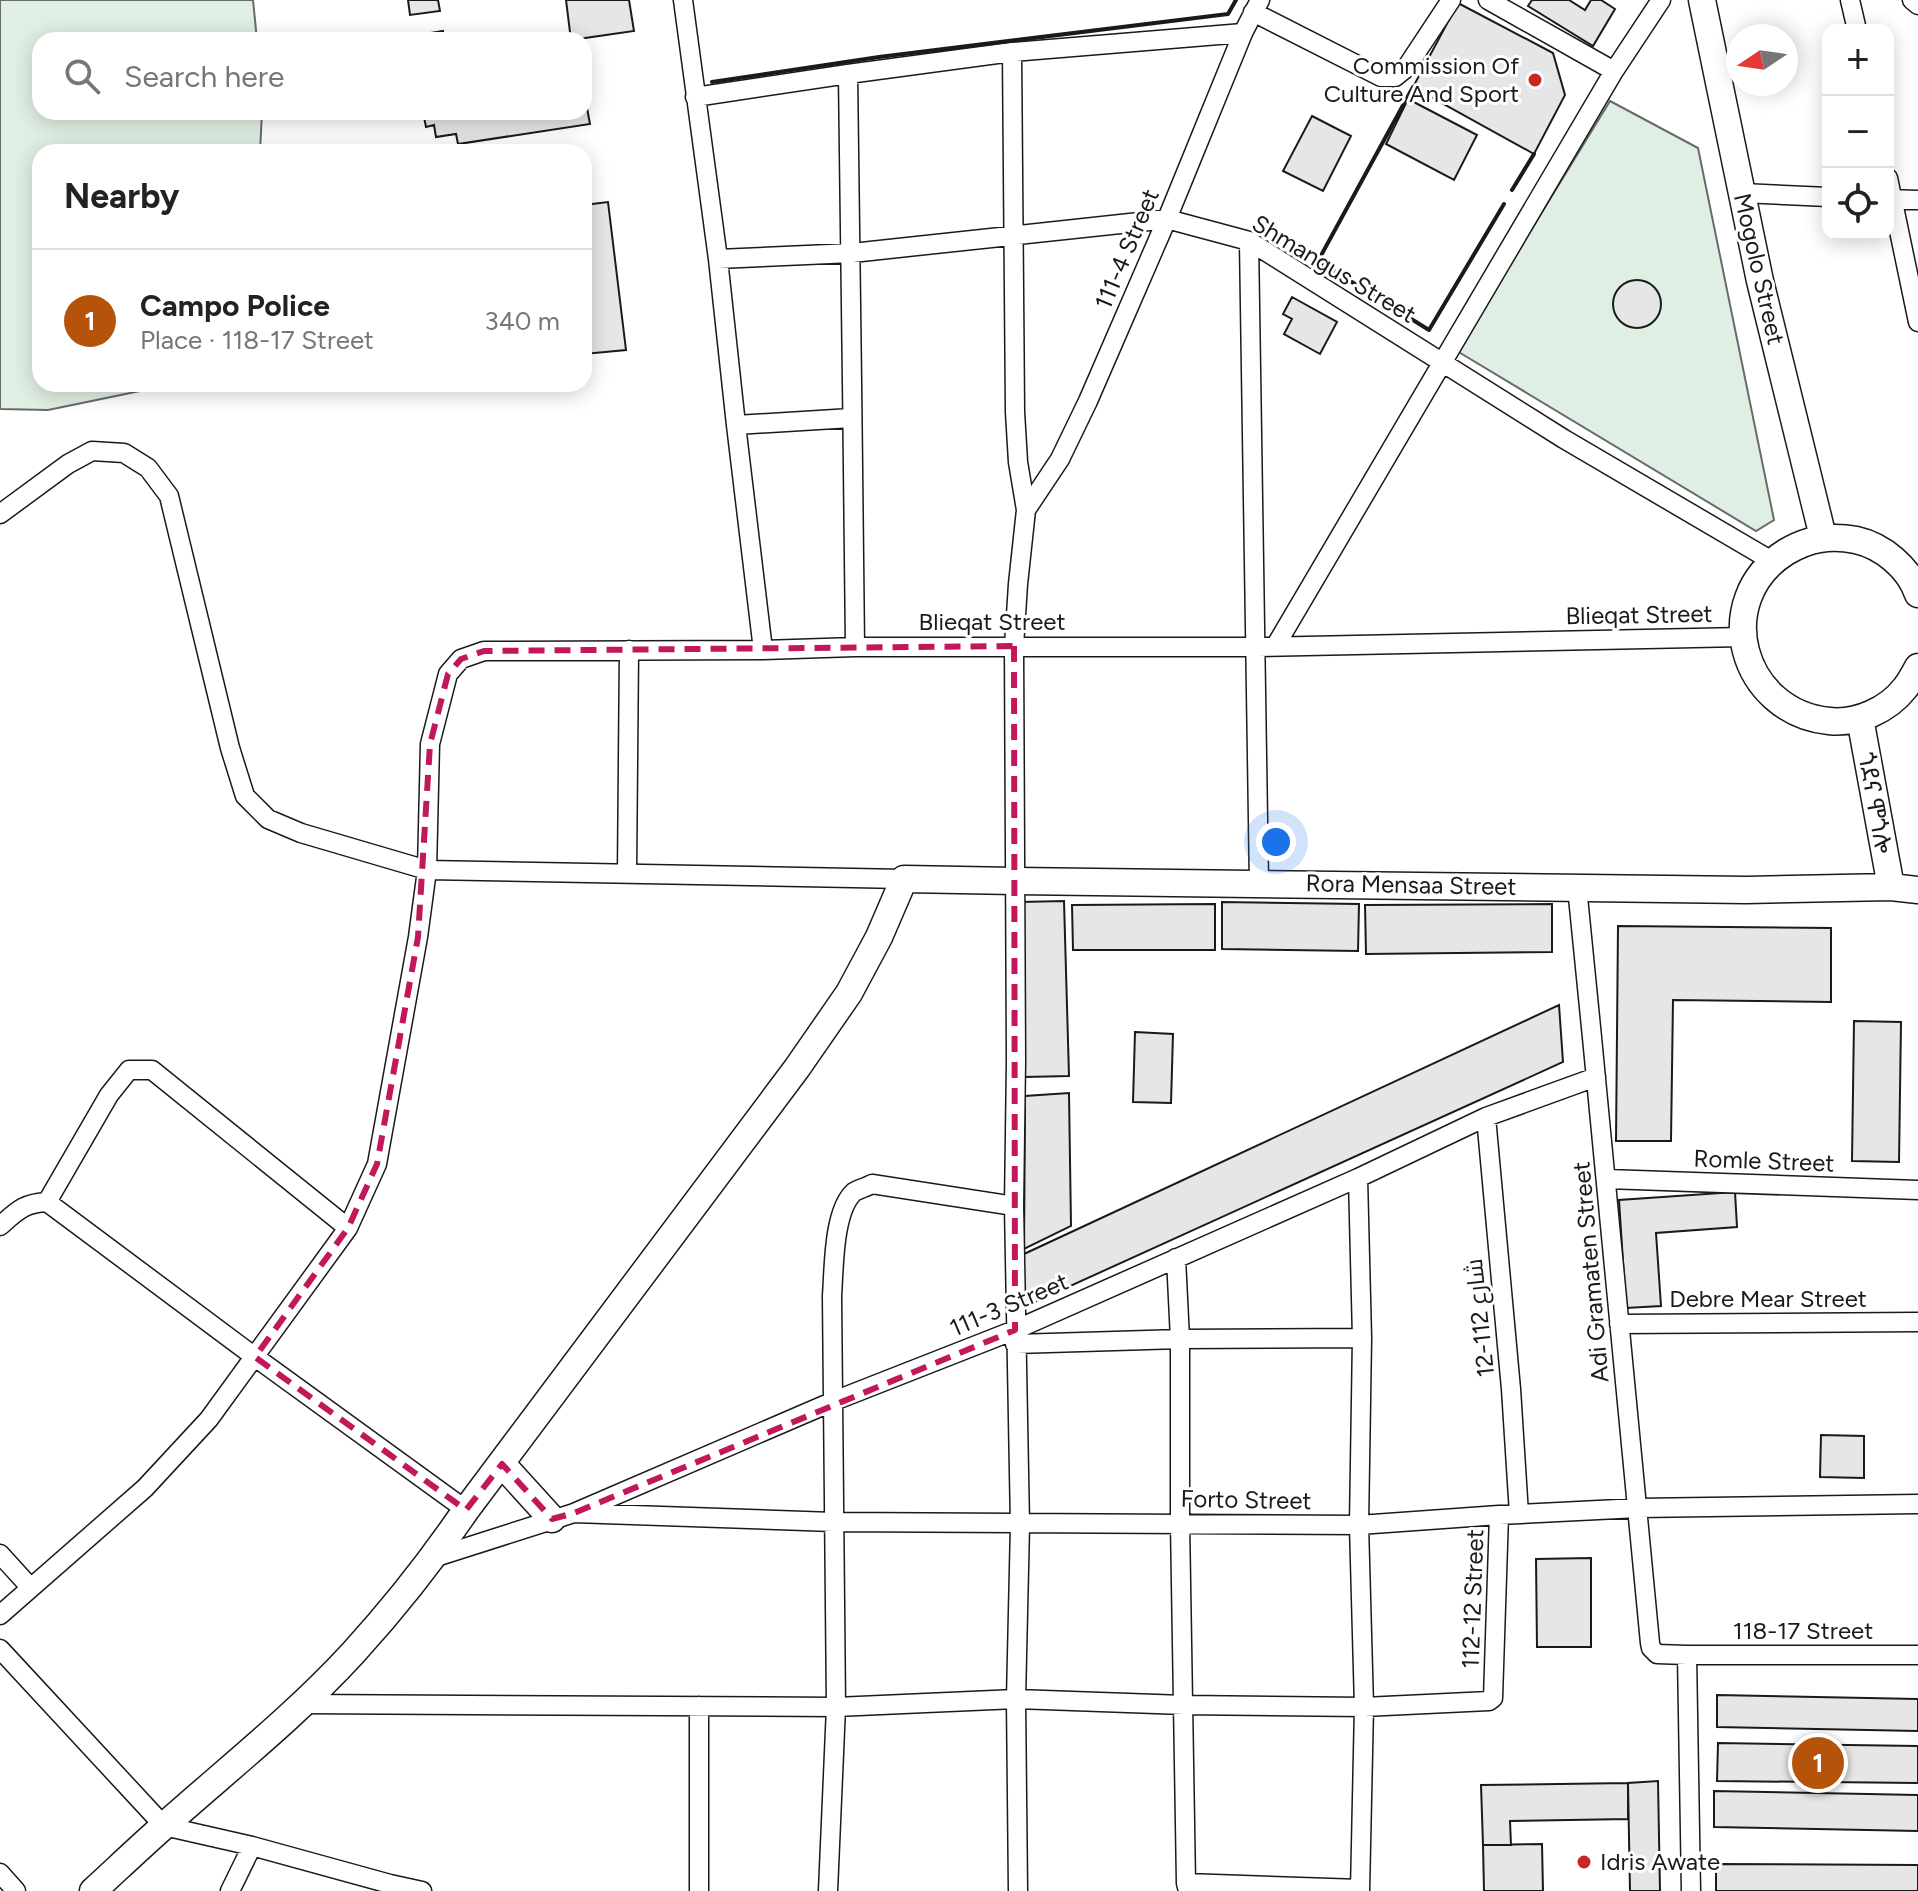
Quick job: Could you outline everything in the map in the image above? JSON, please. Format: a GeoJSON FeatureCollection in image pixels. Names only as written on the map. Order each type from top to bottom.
{"type":"FeatureCollection","features":[{"type":"Feature","properties":{"kind":"main road","name":"Mogolo Street"},"geometry":{"type":"LineString","coordinates":[[1702,0],[1760,281],[1823,537]]}},
{"type":"Feature","properties":{"kind":"main road"},"geometry":{"type":"LineString","coordinates":[[1918,594],[1896,561],[1870,543],[1843,537],[1823,537],[1798,544],[1772,561],[1755,583],[1744,609],[1743,637],[1749,663],[1762,686],[1782,705],[1806,717],[1833,722],[1860,718],[1884,707],[1904,690],[1918,667]]}},
{"type":"Feature","properties":{"kind":"main road","name":"ጎደና ሞጎሎ"},"geometry":{"type":"LineString","coordinates":[[1860,718],[1891,887]]}},
{"type":"Feature","properties":{"kind":"main road"},"geometry":{"type":"LineString","coordinates":[[93,1891],[301,1704],[352,1653],[433,1558],[788,1081],[840,1006],[879,937],[904,879]]}},
{"type":"Feature","properties":{"kind":"main road","name":"Rora Mensaa Street"},"geometry":{"type":"LineString","coordinates":[[904,879],[1747,890],[1891,887],[1918,890]]}},
{"type":"Feature","properties":{"kind":"main road"},"geometry":{"type":"LineString","coordinates":[[502,1464],[563,1516]]}},
{"type":"Feature","properties":{"kind":"street"},"geometry":{"type":"LineString","coordinates":[[683,0],[718,259],[763,650]]}},
{"type":"Feature","properties":{"kind":"street"},"geometry":{"type":"LineString","coordinates":[[1257,6],[1381,77],[1395,77],[1406,68],[1451,0]]}},
{"type":"Feature","properties":{"kind":"street"},"geometry":{"type":"LineString","coordinates":[[1488,0],[1614,71]]}},
{"type":"Feature","properties":{"kind":"street"},"geometry":{"type":"LineString","coordinates":[[1276,645],[1614,71],[1661,0]]}},
{"type":"Feature","properties":{"kind":"street"},"geometry":{"type":"LineString","coordinates":[[1850,0],[1856,24]]}},
{"type":"Feature","properties":{"kind":"street"},"geometry":{"type":"LineString","coordinates":[[1912,0],[1918,5]]}},
{"type":"Feature","properties":{"kind":"street","name":"111-4 Street"},"geometry":{"type":"LineString","coordinates":[[1026,510],[1060,459],[1088,401],[1257,6]]}},
{"type":"Feature","properties":{"kind":"street"},"geometry":{"type":"LineString","coordinates":[[695,97],[1012,52],[1243,33]]}},
{"type":"Feature","properties":{"kind":"street"},"geometry":{"type":"LineString","coordinates":[[1012,52],[1015,412],[1018,462],[1026,510],[1014,646],[1014,1206],[1020,1525],[1016,1699],[1018,1891]]}},
{"type":"Feature","properties":{"kind":"street"},"geometry":{"type":"LineString","coordinates":[[848,74],[855,647]]}},
{"type":"Feature","properties":{"kind":"street"},"geometry":{"type":"LineString","coordinates":[[1742,193],[1822,197]]}},
{"type":"Feature","properties":{"kind":"street"},"geometry":{"type":"LineString","coordinates":[[1894,199],[1918,200]]}},
{"type":"Feature","properties":{"kind":"street"},"geometry":{"type":"LineString","coordinates":[[1894,217],[1918,322]]}},
{"type":"Feature","properties":{"kind":"street","name":"Shmangus Street"},"geometry":{"type":"LineString","coordinates":[[718,259],[852,253],[1167,219],[1249,241],[1564,439],[1772,561]]}},
{"type":"Feature","properties":{"kind":"street"},"geometry":{"type":"LineString","coordinates":[[1249,241],[1259,884]]}},
{"type":"Feature","properties":{"kind":"street"},"geometry":{"type":"LineString","coordinates":[[736,425],[851,418]]}},
{"type":"Feature","properties":{"kind":"street"},"geometry":{"type":"LineString","coordinates":[[0,514],[68,464],[92,451],[124,453],[148,468],[169,496],[230,748],[245,796],[268,819],[301,833],[427,870],[904,879]]}},
{"type":"Feature","properties":{"kind":"street","name":"Blieqat Street"},"geometry":{"type":"LineString","coordinates":[[0,1615],[145,1488],[209,1419],[348,1228],[377,1164],[427,870],[430,744],[448,674],[461,659],[484,651],[1256,647],[1743,637]]}},
{"type":"Feature","properties":{"kind":"street"},"geometry":{"type":"LineString","coordinates":[[627,874],[629,650]]}},
{"type":"Feature","properties":{"kind":"street","name":"Adi Gramaten Street"},"geometry":{"type":"LineString","coordinates":[[1577,887],[1653,1652]]}},
{"type":"Feature","properties":{"kind":"street"},"geometry":{"type":"LineString","coordinates":[[47,1202],[109,1095],[129,1070],[152,1070],[348,1228]]}},
{"type":"Feature","properties":{"kind":"street","name":"111-3 Street"},"geometry":{"type":"LineString","coordinates":[[433,1558],[563,1516],[834,1401],[1015,1337],[1176,1258],[1358,1178],[1486,1117],[1596,1077]]}},
{"type":"Feature","properties":{"kind":"street","name":"شارع 112-12"},"geometry":{"type":"LineString","coordinates":[[1486,1117],[1519,1514]]}},
{"type":"Feature","properties":{"kind":"street"},"geometry":{"type":"LineString","coordinates":[[1176,1258],[1180,1339],[1187,1887],[1360,1890],[1364,1707],[1359,1525],[1362,1338],[1358,1178]]}},
{"type":"Feature","properties":{"kind":"street","name":"Romle Street"},"geometry":{"type":"LineString","coordinates":[[1607,1179],[1918,1190]]}},
{"type":"Feature","properties":{"kind":"street"},"geometry":{"type":"LineString","coordinates":[[828,1891],[836,1707],[832,1296],[836,1235],[844,1208],[855,1192],[872,1184],[1014,1206]]}},
{"type":"Feature","properties":{"kind":"street"},"geometry":{"type":"LineString","coordinates":[[0,1226],[22,1207],[47,1202],[466,1510]]}},
{"type":"Feature","properties":{"kind":"street","name":"Debre Mear Street"},"geometry":{"type":"LineString","coordinates":[[1619,1324],[1918,1322]]}},
{"type":"Feature","properties":{"kind":"street"},"geometry":{"type":"LineString","coordinates":[[1015,1337],[1362,1338]]}},
{"type":"Feature","properties":{"kind":"street","name":"Forto Street"},"geometry":{"type":"LineString","coordinates":[[563,1516],[1020,1525],[1359,1525],[1638,1508],[1918,1504]]}},
{"type":"Feature","properties":{"kind":"street","name":"112-12 Street"},"geometry":{"type":"LineString","coordinates":[[1364,1707],[1492,1700],[1499,1515]]}},
{"type":"Feature","properties":{"kind":"street"},"geometry":{"type":"LineString","coordinates":[[0,1554],[30,1587]]}},
{"type":"Feature","properties":{"kind":"street"},"geometry":{"type":"LineString","coordinates":[[0,1649],[164,1826],[252,1846],[388,1888],[422,1891]]}},
{"type":"Feature","properties":{"kind":"street","name":"118-17 Street"},"geometry":{"type":"LineString","coordinates":[[1653,1652],[1661,1655],[1918,1655]]}},
{"type":"Feature","properties":{"kind":"street"},"geometry":{"type":"LineString","coordinates":[[1687,1655],[1691,1891]]}},
{"type":"Feature","properties":{"kind":"street"},"geometry":{"type":"LineString","coordinates":[[301,1704],[836,1707],[1016,1699],[1364,1707]]}},
{"type":"Feature","properties":{"kind":"street"},"geometry":{"type":"LineString","coordinates":[[699,1706],[699,1891]]}},
{"type":"Feature","properties":{"kind":"street"},"geometry":{"type":"LineString","coordinates":[[230,1891],[252,1846]]}},
{"type":"Feature","properties":{"kind":"street"},"geometry":{"type":"LineString","coordinates":[[0,1873],[16,1891]]}},
{"type":"Feature","properties":{"kind":"highlighted area"},"geometry":{"type":"Polygon","coordinates":[[[1014,646],[1015,1330],[574,1513],[552,1519],[502,1464],[466,1510],[255,1357],[348,1228],[377,1164],[418,937],[430,744],[448,674],[461,659],[484,651],[1014,646]]]}},
{"type":"Feature","properties":{"kind":"green space"},"geometry":{"type":"Polygon","coordinates":[[[0,0],[253,0],[256,32],[32,32],[32,120],[262,120],[260,144],[32,144],[32,392],[135,392],[48,410],[0,409],[0,0]]]}},
{"type":"Feature","properties":{"kind":"green space"},"geometry":{"type":"Polygon","coordinates":[[[1610,101],[1698,148],[1774,520],[1756,531],[1457,351],[1610,101]]]}},
{"type":"Feature","properties":{"kind":"building"},"geometry":{"type":"Polygon","coordinates":[[[408,0],[438,0],[440,11],[410,15],[408,0]]]}},
{"type":"Feature","properties":{"kind":"building"},"geometry":{"type":"Polygon","coordinates":[[[566,0],[629,0],[634,31],[592,37],[592,32],[570,32],[566,0]]]}},
{"type":"Feature","properties":{"kind":"building"},"geometry":{"type":"Polygon","coordinates":[[[1532,0],[1569,0],[1585,10],[1591,0],[1601,0],[1615,9],[1593,46],[1528,6],[1532,0]]]}},
{"type":"Feature","properties":{"kind":"building"},"geometry":{"type":"Polygon","coordinates":[[[1458,3],[1553,53],[1565,95],[1534,154],[1413,87],[1458,3]]]}},
{"type":"Feature","properties":{"kind":"building"},"geometry":{"type":"Polygon","coordinates":[[[1408,99],[1477,135],[1454,180],[1386,144],[1408,99]]]}},
{"type":"Feature","properties":{"kind":"building"},"geometry":{"type":"Polygon","coordinates":[[[1312,116],[1351,136],[1323,191],[1283,171],[1312,116]]]}},
{"type":"Feature","properties":{"kind":"building"},"geometry":{"type":"Polygon","coordinates":[[[425,120],[589,120],[590,124],[458,144],[456,134],[436,137],[434,125],[426,127],[425,120]]]}},
{"type":"Feature","properties":{"kind":"building"},"geometry":{"type":"Polygon","coordinates":[[[608,202],[626,350],[592,353],[592,204],[608,202]]]}},
{"type":"Feature","properties":{"kind":"building"},"geometry":{"type":"Polygon","coordinates":[[[1637,280],[1654,287],[1661,304],[1654,321],[1637,328],[1620,321],[1613,304],[1620,287],[1637,280]]]}},
{"type":"Feature","properties":{"kind":"building"},"geometry":{"type":"Polygon","coordinates":[[[1292,297],[1337,322],[1320,354],[1284,334],[1292,319],[1283,314],[1292,297]]]}},
{"type":"Feature","properties":{"kind":"building"},"geometry":{"type":"Polygon","coordinates":[[[1064,901],[1069,1076],[1025,1077],[1020,902],[1064,901]]]}},
{"type":"Feature","properties":{"kind":"building"},"geometry":{"type":"Polygon","coordinates":[[[1222,902],[1359,904],[1358,951],[1222,949],[1222,902]]]}},
{"type":"Feature","properties":{"kind":"building"},"geometry":{"type":"Polygon","coordinates":[[[1215,904],[1215,950],[1073,950],[1072,905],[1215,904]]]}},
{"type":"Feature","properties":{"kind":"building"},"geometry":{"type":"Polygon","coordinates":[[[1552,904],[1552,952],[1366,954],[1365,905],[1552,904]]]}},
{"type":"Feature","properties":{"kind":"building"},"geometry":{"type":"Polygon","coordinates":[[[1618,926],[1831,928],[1831,1002],[1673,1000],[1671,1141],[1616,1141],[1618,926]]]}},
{"type":"Feature","properties":{"kind":"building"},"geometry":{"type":"Polygon","coordinates":[[[1559,1005],[1563,1062],[1024,1307],[1024,1254],[1559,1005]]]}},
{"type":"Feature","properties":{"kind":"building"},"geometry":{"type":"Polygon","coordinates":[[[1854,1021],[1901,1022],[1899,1162],[1852,1161],[1854,1021]]]}},
{"type":"Feature","properties":{"kind":"building"},"geometry":{"type":"Polygon","coordinates":[[[1135,1032],[1173,1034],[1171,1103],[1133,1102],[1135,1032]]]}},
{"type":"Feature","properties":{"kind":"building"},"geometry":{"type":"Polygon","coordinates":[[[1069,1093],[1071,1226],[1024,1249],[1025,1096],[1069,1093]]]}},
{"type":"Feature","properties":{"kind":"building"},"geometry":{"type":"Polygon","coordinates":[[[1735,1192],[1737,1227],[1656,1233],[1661,1306],[1626,1308],[1619,1200],[1735,1192]]]}},
{"type":"Feature","properties":{"kind":"building"},"geometry":{"type":"Polygon","coordinates":[[[1821,1435],[1864,1436],[1864,1478],[1820,1477],[1821,1435]]]}},
{"type":"Feature","properties":{"kind":"building"},"geometry":{"type":"Polygon","coordinates":[[[1591,1558],[1591,1647],[1537,1647],[1536,1559],[1591,1558]]]}},
{"type":"Feature","properties":{"kind":"building"},"geometry":{"type":"Polygon","coordinates":[[[1717,1695],[1918,1699],[1918,1731],[1717,1727],[1717,1695]]]}},
{"type":"Feature","properties":{"kind":"building"},"geometry":{"type":"Polygon","coordinates":[[[1718,1743],[1918,1746],[1918,1783],[1717,1781],[1718,1743]]]}},
{"type":"Feature","properties":{"kind":"building"},"geometry":{"type":"Polygon","coordinates":[[[1658,1781],[1660,1891],[1630,1891],[1628,1783],[1658,1781]]]}},
{"type":"Feature","properties":{"kind":"building"},"geometry":{"type":"Polygon","coordinates":[[[1628,1783],[1628,1819],[1510,1821],[1511,1845],[1483,1845],[1481,1785],[1628,1783]]]}},
{"type":"Feature","properties":{"kind":"building"},"geometry":{"type":"Polygon","coordinates":[[[1714,1791],[1918,1795],[1918,1831],[1714,1827],[1714,1791]]]}},
{"type":"Feature","properties":{"kind":"building"},"geometry":{"type":"Polygon","coordinates":[[[1542,1844],[1543,1891],[1484,1891],[1483,1845],[1542,1844]]]}},
{"type":"Feature","properties":{"kind":"building"},"geometry":{"type":"Polygon","coordinates":[[[1716,1864],[1918,1865],[1918,1891],[1716,1891],[1716,1864]]]}},
{"type":"Feature","properties":{"kind":"wall"},"geometry":{"type":"LineString","coordinates":[[712,82],[879,57],[1228,14],[1236,0]]}},
{"type":"Feature","properties":{"kind":"wall"},"geometry":{"type":"LineString","coordinates":[[1413,87],[1318,261],[1429,330],[1504,204]]}},
{"type":"Feature","properties":{"kind":"wall"},"geometry":{"type":"LineString","coordinates":[[1512,190],[1534,154]]}},
{"type":"Feature","properties":{"kind":"place","name":"Commission Of Culture And Sport"},"geometry":{"type":"Point","coordinates":[1535,80]}},
{"type":"Feature","properties":{"kind":"place","name":"Campo Police"},"geometry":{"type":"Point","coordinates":[1818,1763]}},
{"type":"Feature","properties":{"kind":"place","name":"Idris Awate"},"geometry":{"type":"Point","coordinates":[1584,1862]}}]}
